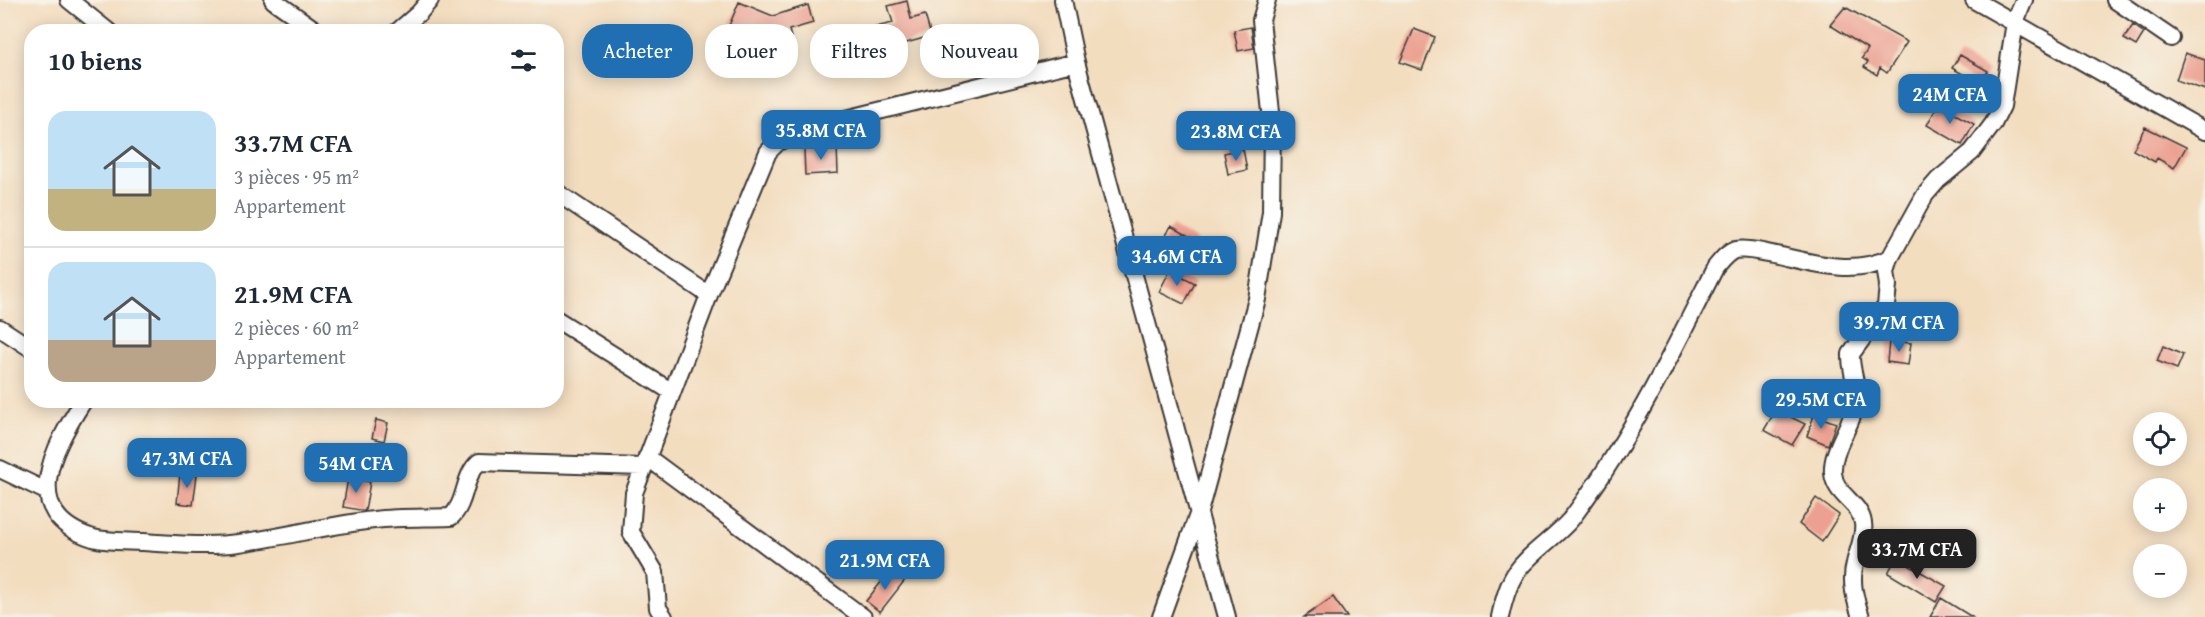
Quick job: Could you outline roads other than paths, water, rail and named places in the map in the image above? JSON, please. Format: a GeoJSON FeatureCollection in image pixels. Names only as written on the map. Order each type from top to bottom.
{"type":"FeatureCollection","features":[{"type":"Feature","properties":{"kind":"street"},"geometry":{"type":"LineString","coordinates":[[69,0],[99,24]]}},
{"type":"Feature","properties":{"kind":"street"},"geometry":{"type":"LineString","coordinates":[[273,0],[307,24]]}},
{"type":"Feature","properties":{"kind":"street"},"geometry":{"type":"LineString","coordinates":[[406,24],[430,0]]}},
{"type":"Feature","properties":{"kind":"street"},"geometry":{"type":"LineString","coordinates":[[1063,0],[1076,63],[1227,617]]}},
{"type":"Feature","properties":{"kind":"street"},"geometry":{"type":"LineString","coordinates":[[1161,617],[1199,512],[1257,299],[1271,212],[1272,121],[1261,20],[1267,0]]}},
{"type":"Feature","properties":{"kind":"street"},"geometry":{"type":"LineString","coordinates":[[1974,0],[2205,131]]}},
{"type":"Feature","properties":{"kind":"street"},"geometry":{"type":"LineString","coordinates":[[1860,617],[1852,583],[1863,524],[1860,511],[1838,489],[1833,475],[1833,462],[1857,398],[1850,362],[1851,354],[1886,306],[1888,285],[1886,271],[1890,258],[1924,195],[1938,180],[1972,152],[1993,124],[2002,106],[2015,22],[2024,0]]}},
{"type":"Feature","properties":{"kind":"street"},"geometry":{"type":"LineString","coordinates":[[2115,0],[2170,38]]}},
{"type":"Feature","properties":{"kind":"street"},"geometry":{"type":"LineString","coordinates":[[664,617],[658,608],[655,572],[631,532],[634,493],[709,296],[768,152],[778,142],[806,129],[1076,63]]}},
{"type":"Feature","properties":{"kind":"street"},"geometry":{"type":"LineString","coordinates":[[564,197],[709,296]]}},
{"type":"Feature","properties":{"kind":"street"},"geometry":{"type":"LineString","coordinates":[[1500,617],[1508,588],[1515,574],[1572,518],[1628,432],[1650,396],[1715,268],[1724,257],[1734,250],[1748,249],[1810,263],[1840,267],[1870,265],[1890,258]]}},
{"type":"Feature","properties":{"kind":"street"},"geometry":{"type":"LineString","coordinates":[[564,325],[672,392]]}},
{"type":"Feature","properties":{"kind":"street"},"geometry":{"type":"LineString","coordinates":[[0,328],[24,344]]}},
{"type":"Feature","properties":{"kind":"street"},"geometry":{"type":"LineString","coordinates":[[79,408],[49,466],[46,481],[50,505],[61,521],[73,530],[95,538],[175,544],[236,544],[374,520],[451,517],[458,511],[472,467],[479,462],[645,462],[863,617]]}},
{"type":"Feature","properties":{"kind":"street"},"geometry":{"type":"LineString","coordinates":[[0,470],[48,492]]}}]}
